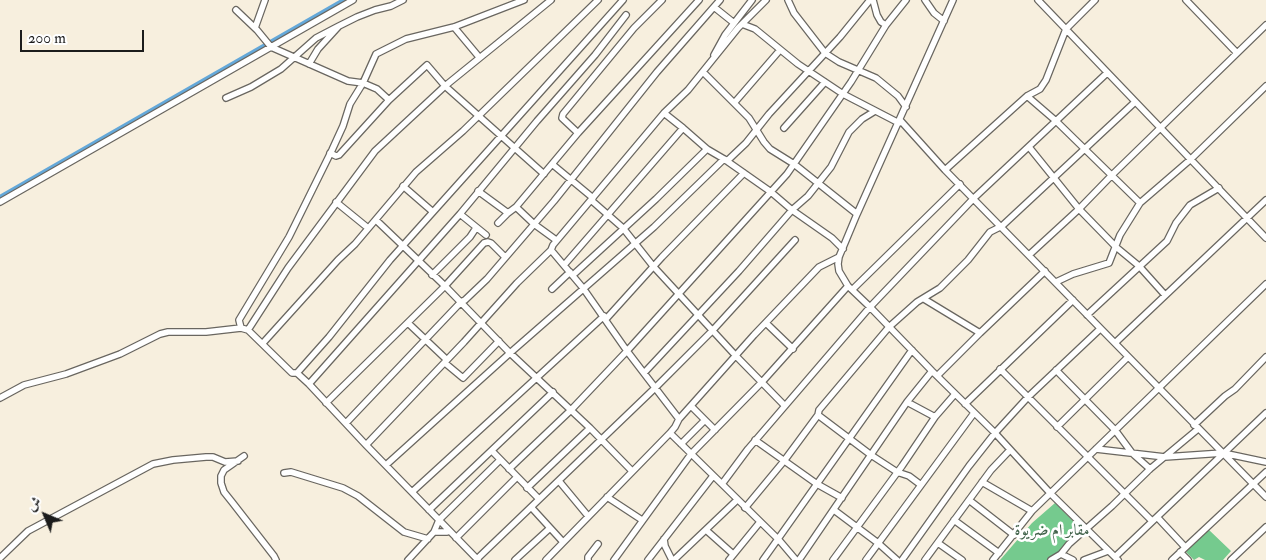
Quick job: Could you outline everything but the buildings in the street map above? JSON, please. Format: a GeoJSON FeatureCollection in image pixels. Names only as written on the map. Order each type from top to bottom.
{"type":"FeatureCollection","features":[{"type":"Feature","properties":{"kind":"street"},"geometry":{"type":"LineString","coordinates":[[255,28],[266,0]]}},
{"type":"Feature","properties":{"kind":"street"},"geometry":{"type":"LineString","coordinates":[[0,202],[353,0]]}},
{"type":"Feature","properties":{"kind":"street"},"geometry":{"type":"LineString","coordinates":[[226,98],[251,87],[281,69],[316,38],[357,17],[403,0]]}},
{"type":"Feature","properties":{"kind":"street"},"geometry":{"type":"LineString","coordinates":[[241,328],[239,323],[240,317],[289,237],[343,126],[350,104],[378,52],[406,39],[454,26],[524,0]]}},
{"type":"Feature","properties":{"kind":"street"},"geometry":{"type":"LineString","coordinates":[[248,330],[277,284],[375,151],[445,86],[551,0]]}},
{"type":"Feature","properties":{"kind":"street"},"geometry":{"type":"LineString","coordinates":[[263,344],[376,220],[416,172],[464,131],[598,0]]}},
{"type":"Feature","properties":{"kind":"street"},"geometry":{"type":"LineString","coordinates":[[297,373],[330,337],[383,269],[623,0]]}},
{"type":"Feature","properties":{"kind":"street"},"geometry":{"type":"LineString","coordinates":[[578,134],[562,118],[563,114],[634,28],[662,0]]}},
{"type":"Feature","properties":{"kind":"street"},"geometry":{"type":"LineString","coordinates":[[498,223],[516,207],[578,134],[699,0]]}},
{"type":"Feature","properties":{"kind":"street"},"geometry":{"type":"LineString","coordinates":[[366,445],[446,362],[517,283],[551,250],[556,240],[664,114],[703,72],[734,23],[752,0]]}},
{"type":"Feature","properties":{"kind":"street"},"geometry":{"type":"LineString","coordinates":[[709,63],[742,24],[766,0]]}},
{"type":"Feature","properties":{"kind":"street"},"geometry":{"type":"LineString","coordinates":[[788,0],[794,13],[825,53],[839,62],[876,78],[898,96],[906,107]]}},
{"type":"Feature","properties":{"kind":"street"},"geometry":{"type":"LineString","coordinates":[[386,465],[746,143],[757,128],[809,72],[871,0],[877,16],[886,25]]}},
{"type":"Feature","properties":{"kind":"street"},"geometry":{"type":"LineString","coordinates":[[509,469],[571,410],[627,351],[771,192],[794,164],[843,94],[886,25],[906,0]]}},
{"type":"Feature","properties":{"kind":"street"},"geometry":{"type":"LineString","coordinates":[[925,0],[934,13],[944,21]]}},
{"type":"Feature","properties":{"kind":"street"},"geometry":{"type":"LineString","coordinates":[[953,0],[900,122],[856,214],[839,257],[839,271],[850,287],[995,433],[1051,494],[1116,559],[1154,519],[1266,413]]}},
{"type":"Feature","properties":{"kind":"street"},"geometry":{"type":"LineString","coordinates":[[1038,0],[1266,238]]}},
{"type":"Feature","properties":{"kind":"street"},"geometry":{"type":"LineString","coordinates":[[945,170],[1027,96],[1040,89],[1046,80],[1066,28],[1095,0]]}},
{"type":"Feature","properties":{"kind":"street"},"geometry":{"type":"LineString","coordinates":[[1186,0],[1237,53]]}},
{"type":"Feature","properties":{"kind":"street"},"geometry":{"type":"LineString","coordinates":[[346,423],[460,302],[465,300],[487,279],[716,3],[734,23]]}},
{"type":"Feature","properties":{"kind":"street"},"geometry":{"type":"LineString","coordinates":[[236,10],[271,47],[348,81],[363,83],[377,88],[389,100]]}},
{"type":"Feature","properties":{"kind":"street"},"geometry":{"type":"LineString","coordinates":[[309,384],[460,214],[595,56],[626,15]]}},
{"type":"Feature","properties":{"kind":"street"},"geometry":{"type":"LineString","coordinates":[[742,24],[755,29],[809,72],[843,94],[900,122],[1266,497]]}},
{"type":"Feature","properties":{"kind":"street"},"geometry":{"type":"LineString","coordinates":[[1029,255],[1079,210],[1112,175],[1266,25]]}},
{"type":"Feature","properties":{"kind":"street"},"geometry":{"type":"LineString","coordinates":[[309,64],[318,49],[339,26]]}},
{"type":"Feature","properties":{"kind":"street"},"geometry":{"type":"LineString","coordinates":[[454,26],[479,57]]}},
{"type":"Feature","properties":{"kind":"street"},"geometry":{"type":"LineString","coordinates":[[1258,32],[1266,33]]}},
{"type":"Feature","properties":{"kind":"street"},"geometry":{"type":"LineString","coordinates":[[735,102],[780,50]]}},
{"type":"Feature","properties":{"kind":"street"},"geometry":{"type":"LineString","coordinates":[[330,153],[340,156],[389,100],[427,65],[445,86],[516,147],[544,174]]}},
{"type":"Feature","properties":{"kind":"street"},"geometry":{"type":"LineString","coordinates":[[703,72],[735,102],[757,128],[770,149],[794,164],[856,214]]}},
{"type":"Feature","properties":{"kind":"street"},"geometry":{"type":"LineString","coordinates":[[722,484],[755,440],[870,307],[974,198],[1107,73]]}},
{"type":"Feature","properties":{"kind":"street"},"geometry":{"type":"LineString","coordinates":[[784,128],[826,82]]}},
{"type":"Feature","properties":{"kind":"street"},"geometry":{"type":"LineString","coordinates":[[1056,282],[1073,274],[1108,263],[1127,221],[1140,203],[1191,159],[1266,86]]}},
{"type":"Feature","properties":{"kind":"street"},"geometry":{"type":"LineString","coordinates":[[1027,96],[1056,121],[1140,203]]}},
{"type":"Feature","properties":{"kind":"street"},"geometry":{"type":"LineString","coordinates":[[745,508],[784,461],[819,410],[889,327],[924,298],[940,288],[968,260],[990,232],[1002,226],[1135,102]]}},
{"type":"Feature","properties":{"kind":"street"},"geometry":{"type":"LineString","coordinates":[[644,373],[818,183],[831,167],[848,132],[862,119],[875,111]]}},
{"type":"Feature","properties":{"kind":"street"},"geometry":{"type":"LineString","coordinates":[[664,114],[684,128],[707,149],[771,192],[843,248]]}},
{"type":"Feature","properties":{"kind":"street"},"geometry":{"type":"LineString","coordinates":[[565,264],[684,128]]}},
{"type":"Feature","properties":{"kind":"street"},"geometry":{"type":"LineString","coordinates":[[1029,147],[1079,210],[1116,247],[1139,266],[1165,295]]}},
{"type":"Feature","properties":{"kind":"street"},"geometry":{"type":"LineString","coordinates":[[552,290],[623,228],[707,149]]}},
{"type":"Feature","properties":{"kind":"street"},"geometry":{"type":"LineString","coordinates":[[552,164],[571,179],[623,228],[653,266],[785,406]]}},
{"type":"Feature","properties":{"kind":"street"},"geometry":{"type":"LineString","coordinates":[[412,492],[536,377],[605,317],[744,173]]}},
{"type":"Feature","properties":{"kind":"street"},"geometry":{"type":"LineString","coordinates":[[614,560],[691,454],[762,382],[850,287],[960,184]]}},
{"type":"Feature","properties":{"kind":"street"},"geometry":{"type":"LineString","coordinates":[[403,186],[433,212]]}},
{"type":"Feature","properties":{"kind":"street"},"geometry":{"type":"LineString","coordinates":[[1087,315],[1167,240],[1176,223],[1190,205],[1219,188]]}},
{"type":"Feature","properties":{"kind":"street"},"geometry":{"type":"LineString","coordinates":[[478,191],[508,213]]}},
{"type":"Feature","properties":{"kind":"street"},"geometry":{"type":"LineString","coordinates":[[1115,344],[1266,200]]}},
{"type":"Feature","properties":{"kind":"street"},"geometry":{"type":"LineString","coordinates":[[336,202],[368,228]]}},
{"type":"Feature","properties":{"kind":"street"},"geometry":{"type":"LineString","coordinates":[[516,207],[534,224],[556,240]]}},
{"type":"Feature","properties":{"kind":"street"},"geometry":{"type":"LineString","coordinates":[[460,214],[486,235]]}},
{"type":"Feature","properties":{"kind":"street"},"geometry":{"type":"LineString","coordinates":[[376,220],[445,286],[510,353],[590,428],[632,472]]}},
{"type":"Feature","properties":{"kind":"street"},"geometry":{"type":"LineString","coordinates":[[432,275],[470,237],[476,228]]}},
{"type":"Feature","properties":{"kind":"street"},"geometry":{"type":"LineString","coordinates":[[0,398],[24,384],[66,374],[120,354],[160,334],[241,328],[248,330],[292,373],[297,373],[309,384],[477,560],[655,388],[712,330],[795,240]]}},
{"type":"Feature","properties":{"kind":"street"},"geometry":{"type":"LineString","coordinates":[[326,403],[445,286],[486,242],[491,243],[506,257]]}},
{"type":"Feature","properties":{"kind":"street"},"geometry":{"type":"LineString","coordinates":[[551,250],[584,288],[627,351],[679,419]]}},
{"type":"Feature","properties":{"kind":"street"},"geometry":{"type":"LineString","coordinates":[[546,560],[670,433],[679,419],[819,268],[839,257]]}},
{"type":"Feature","properties":{"kind":"street"},"geometry":{"type":"LineString","coordinates":[[937,376],[1045,272]]}},
{"type":"Feature","properties":{"kind":"street"},"geometry":{"type":"LineString","coordinates":[[993,560],[1032,511],[1266,284]]}},
{"type":"Feature","properties":{"kind":"street"},"geometry":{"type":"LineString","coordinates":[[924,298],[980,334]]}},
{"type":"Feature","properties":{"kind":"street"},"geometry":{"type":"LineString","coordinates":[[965,404],[1073,300]]}},
{"type":"Feature","properties":{"kind":"street"},"geometry":{"type":"LineString","coordinates":[[408,323],[463,378],[499,342]]}},
{"type":"Feature","properties":{"kind":"street"},"geometry":{"type":"LineString","coordinates":[[766,323],[792,349]]}},
{"type":"Feature","properties":{"kind":"street"},"geometry":{"type":"LineString","coordinates":[[902,560],[995,433],[1028,397],[1100,328]]}},
{"type":"Feature","properties":{"kind":"street"},"geometry":{"type":"LineString","coordinates":[[763,560],[912,350]]}},
{"type":"Feature","properties":{"kind":"street"},"geometry":{"type":"LineString","coordinates":[[1057,427],[1128,357]]}},
{"type":"Feature","properties":{"kind":"street"},"geometry":{"type":"LineString","coordinates":[[1051,560],[1060,554],[1196,427],[1266,357]]}},
{"type":"Feature","properties":{"kind":"street"},"geometry":{"type":"LineString","coordinates":[[1000,369],[1124,494],[1154,519],[1183,550],[1188,560]]}},
{"type":"Feature","properties":{"kind":"street"},"geometry":{"type":"LineString","coordinates":[[1056,370],[1115,430],[1132,453],[1150,469]]}},
{"type":"Feature","properties":{"kind":"street"},"geometry":{"type":"LineString","coordinates":[[670,433],[798,560],[907,402],[932,371]]}},
{"type":"Feature","properties":{"kind":"street"},"geometry":{"type":"LineString","coordinates":[[429,510],[553,392]]}},
{"type":"Feature","properties":{"kind":"street"},"geometry":{"type":"LineString","coordinates":[[832,560],[935,418],[955,394]]}},
{"type":"Feature","properties":{"kind":"street"},"geometry":{"type":"LineString","coordinates":[[907,402],[935,418]]}},
{"type":"Feature","properties":{"kind":"street"},"geometry":{"type":"LineString","coordinates":[[691,406],[715,430]]}},
{"type":"Feature","properties":{"kind":"street"},"geometry":{"type":"LineString","coordinates":[[866,560],[974,413]]}},
{"type":"Feature","properties":{"kind":"street"},"geometry":{"type":"LineString","coordinates":[[818,414],[871,455],[897,472],[906,474],[921,485]]}},
{"type":"Feature","properties":{"kind":"street"},"geometry":{"type":"LineString","coordinates":[[681,444],[705,420]]}},
{"type":"Feature","properties":{"kind":"street"},"geometry":{"type":"LineString","coordinates":[[528,488],[590,428]]}},
{"type":"Feature","properties":{"kind":"street"},"geometry":{"type":"LineString","coordinates":[[755,440],[817,484],[842,498]]}},
{"type":"Feature","properties":{"kind":"street"},"geometry":{"type":"LineString","coordinates":[[1096,449],[1164,457],[1223,453],[1266,462]]}},
{"type":"Feature","properties":{"kind":"street"},"geometry":{"type":"LineString","coordinates":[[925,560],[991,470],[1010,450]]}},
{"type":"Feature","properties":{"kind":"street"},"geometry":{"type":"LineString","coordinates":[[492,451],[516,478],[539,499]]}},
{"type":"Feature","properties":{"kind":"street"},"geometry":{"type":"LineString","coordinates":[[244,456],[224,470],[221,476],[221,483],[228,497],[276,560]]}},
{"type":"Feature","properties":{"kind":"street"},"geometry":{"type":"LineString","coordinates":[[0,558],[28,531],[153,464],[206,457],[225,462],[238,461]]}},
{"type":"Feature","properties":{"kind":"street"},"geometry":{"type":"LineString","coordinates":[[408,560],[434,532],[439,520],[500,460]]}},
{"type":"Feature","properties":{"kind":"street"},"geometry":{"type":"LineString","coordinates":[[284,474],[291,472],[343,488],[358,496],[404,532],[428,539]]}},
{"type":"Feature","properties":{"kind":"street"},"geometry":{"type":"LineString","coordinates":[[1172,560],[1266,472]]}},
{"type":"Feature","properties":{"kind":"street"},"geometry":{"type":"LineString","coordinates":[[648,560],[714,476]]}},
{"type":"Feature","properties":{"kind":"street"},"geometry":{"type":"LineString","coordinates":[[456,538],[516,478]]}},
{"type":"Feature","properties":{"kind":"street"},"geometry":{"type":"LineString","coordinates":[[559,481],[588,516]]}},
{"type":"Feature","properties":{"kind":"street"},"geometry":{"type":"LineString","coordinates":[[982,482],[1032,511]]}},
{"type":"Feature","properties":{"kind":"street"},"geometry":{"type":"LineString","coordinates":[[607,497],[642,520]]}},
{"type":"Feature","properties":{"kind":"street"},"geometry":{"type":"LineString","coordinates":[[664,539],[665,546],[673,560],[737,500]]}},
{"type":"Feature","properties":{"kind":"street"},"geometry":{"type":"LineString","coordinates":[[969,500],[1014,535]]}},
{"type":"Feature","properties":{"kind":"street"},"geometry":{"type":"LineString","coordinates":[[531,507],[563,542]]}},
{"type":"Feature","properties":{"kind":"street"},"geometry":{"type":"LineString","coordinates":[[834,510],[878,543],[897,560]]}},
{"type":"Feature","properties":{"kind":"street"},"geometry":{"type":"LineString","coordinates":[[954,520],[998,553]]}},
{"type":"Feature","properties":{"kind":"street"},"geometry":{"type":"LineString","coordinates":[[729,560],[760,522]]}},
{"type":"Feature","properties":{"kind":"street"},"geometry":{"type":"LineString","coordinates":[[515,560],[550,528]]}},
{"type":"Feature","properties":{"kind":"street"},"geometry":{"type":"LineString","coordinates":[[434,532],[447,532],[448,529]]}},
{"type":"Feature","properties":{"kind":"street"},"geometry":{"type":"LineString","coordinates":[[1231,560],[1265,529]]}},
{"type":"Feature","properties":{"kind":"street"},"geometry":{"type":"LineString","coordinates":[[706,530],[733,554]]}},
{"type":"Feature","properties":{"kind":"street"},"geometry":{"type":"LineString","coordinates":[[938,543],[959,559]]}},
{"type":"Feature","properties":{"kind":"street"},"geometry":{"type":"LineString","coordinates":[[588,560],[588,557],[598,544]]}},
{"type":"Feature","properties":{"kind":"street"},"geometry":{"type":"LineString","coordinates":[[1084,560],[1094,559],[1108,551]]}},
{"type":"Feature","properties":{"kind":"street"},"geometry":{"type":"LineString","coordinates":[[1060,554],[1074,560]]}},
{"type":"Feature","properties":{"kind":"green space","name":"مقابر ام ضريوة"},"geometry":{"type":"Polygon","coordinates":[[[1055,503],[1083,531],[1051,560],[1000,560],[1032,523],[1055,503]]]}},
{"type":"Feature","properties":{"kind":"green space"},"geometry":{"type":"Polygon","coordinates":[[[1208,529],[1231,551],[1223,560],[1205,560],[1199,557],[1194,560],[1186,552],[1208,529]]]}},
{"type":"Feature","properties":{"kind":"waterway"},"geometry":{"type":"LineString","coordinates":[[0,197],[344,0]]}}]}
